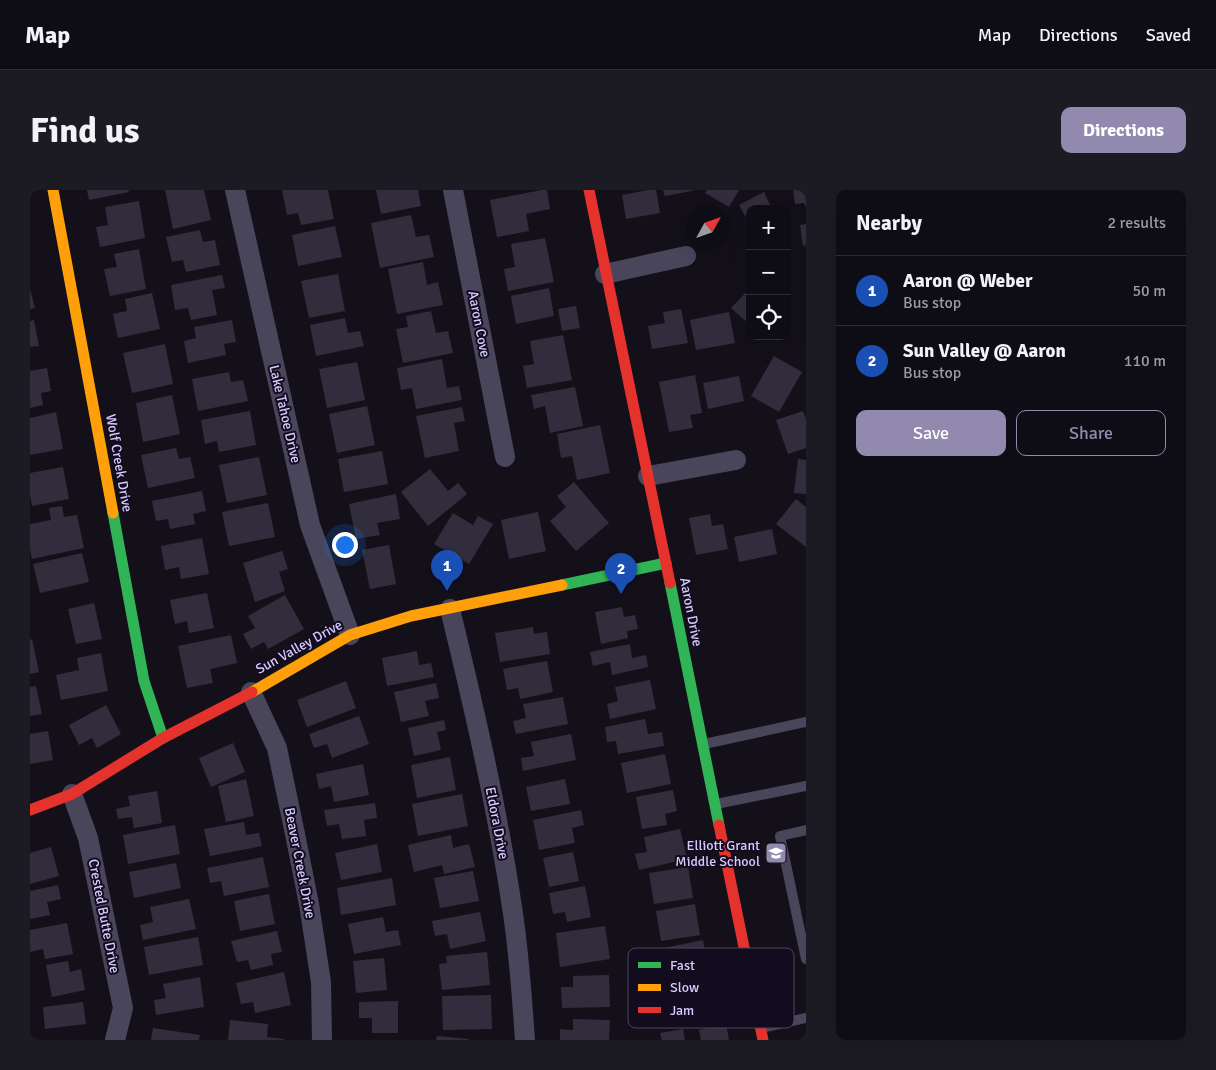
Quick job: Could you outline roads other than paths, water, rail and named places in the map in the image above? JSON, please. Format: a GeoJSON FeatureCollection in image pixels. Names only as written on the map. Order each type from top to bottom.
{"type":"FeatureCollection","features":[{"type":"Feature","properties":{"kind":"street","name":"Wolf Creek Drive"},"geometry":{"type":"LineString","coordinates":[[54,190],[144,681],[163,738]]}},
{"type":"Feature","properties":{"kind":"street","name":"Lake Tahoe Drive"},"geometry":{"type":"LineString","coordinates":[[235,190],[310,525],[350,634]]}},
{"type":"Feature","properties":{"kind":"street","name":"Aaron Cove"},"geometry":{"type":"LineString","coordinates":[[452,190],[505,457]]}},
{"type":"Feature","properties":{"kind":"street","name":"Aaron Drive"},"geometry":{"type":"LineString","coordinates":[[589,190],[745,948]]}},
{"type":"Feature","properties":{"kind":"street"},"geometry":{"type":"LineString","coordinates":[[605,274],[686,256]]}},
{"type":"Feature","properties":{"kind":"street"},"geometry":{"type":"LineString","coordinates":[[648,476],[736,460]]}},
{"type":"Feature","properties":{"kind":"street","name":"Sun Valley Drive"},"geometry":{"type":"LineString","coordinates":[[30,810],[72,794],[163,738],[251,692],[350,634],[412,616],[666,562]]}},
{"type":"Feature","properties":{"kind":"street","name":"Eldora Drive"},"geometry":{"type":"LineString","coordinates":[[450,609],[479,731],[499,828],[512,908],[525,1040]]}},
{"type":"Feature","properties":{"kind":"street","name":"Beaver Creek Drive"},"geometry":{"type":"LineString","coordinates":[[251,692],[277,748],[295,834],[309,904],[321,982],[322,1040]]}},
{"type":"Feature","properties":{"kind":"street","name":"Crested Butte Drive"},"geometry":{"type":"LineString","coordinates":[[72,794],[88,838],[123,1008],[115,1040]]}},
{"type":"Feature","properties":{"kind":"street","name":"Aaron Drive"},"geometry":{"type":"LineString","coordinates":[[761,1028],[763,1040]]}},
{"type":"Feature","properties":{"kind":"lane"},"geometry":{"type":"LineString","coordinates":[[703,744],[806,722]]}},
{"type":"Feature","properties":{"kind":"lane"},"geometry":{"type":"LineString","coordinates":[[715,804],[806,786]]}},
{"type":"Feature","properties":{"kind":"lane"},"geometry":{"type":"LineString","coordinates":[[806,830],[780,836],[806,959]]}},
{"type":"Feature","properties":{"kind":"place","name":"Aaron @ Weber"},"geometry":{"type":"Point","coordinates":[447,591]}},
{"type":"Feature","properties":{"kind":"place","name":"Sun Valley @ Aaron"},"geometry":{"type":"Point","coordinates":[621,594]}},
{"type":"Feature","properties":{"kind":"place","name":"Elliott Grant Middle School"},"geometry":{"type":"Point","coordinates":[776,853]}}]}
